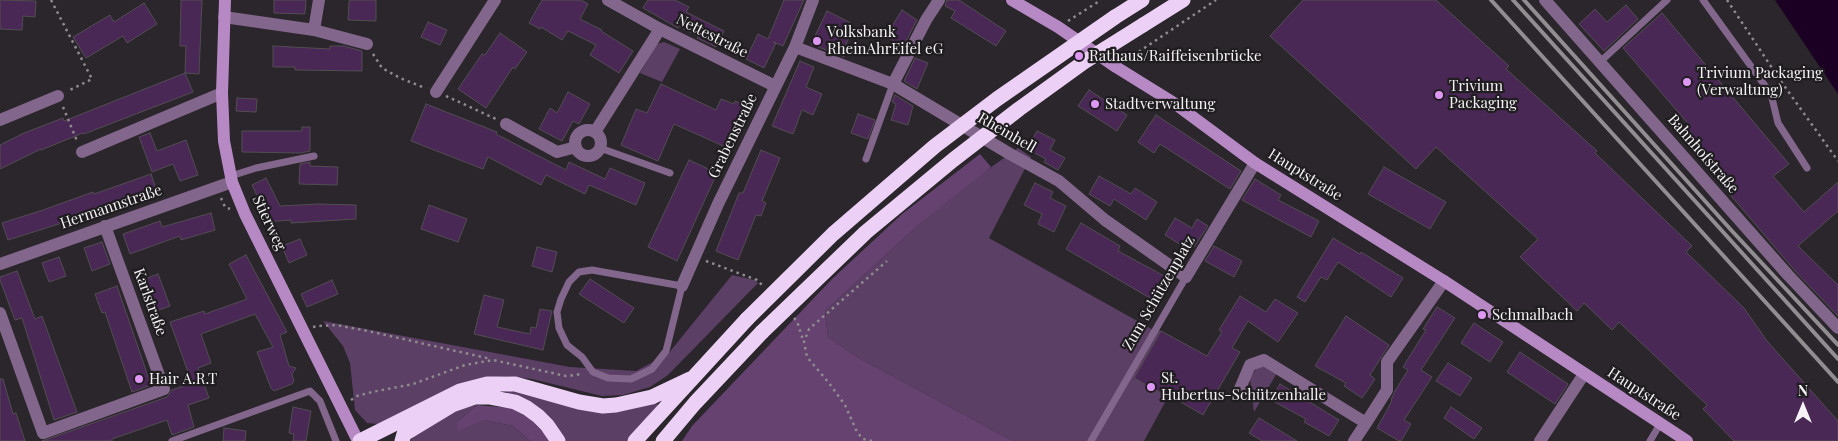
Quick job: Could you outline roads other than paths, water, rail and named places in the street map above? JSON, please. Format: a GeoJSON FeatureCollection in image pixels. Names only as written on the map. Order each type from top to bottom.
{"type":"FeatureCollection","features":[{"type":"Feature","properties":{"kind":"highway"},"geometry":{"type":"LineString","coordinates":[[635,441],[747,319],[833,234],[935,146],[969,120],[1065,51],[1142,0]]}},
{"type":"Feature","properties":{"kind":"highway"},"geometry":{"type":"LineString","coordinates":[[663,441],[695,403],[762,332],[866,232],[953,160],[1019,109],[1084,62],[1183,0]]}},
{"type":"Feature","properties":{"kind":"highway"},"geometry":{"type":"LineString","coordinates":[[359,441],[460,391],[487,384],[515,384],[579,402],[603,406],[652,397],[690,379]]}},
{"type":"Feature","properties":{"kind":"highway"},"geometry":{"type":"LineString","coordinates":[[400,439],[452,405],[476,397],[489,397],[515,402],[527,408],[548,425],[558,441]]}},
{"type":"Feature","properties":{"kind":"highway"},"geometry":{"type":"LineString","coordinates":[[675,441],[695,403]]}},
{"type":"Feature","properties":{"kind":"main road","name":"Stierweg"},"geometry":{"type":"LineString","coordinates":[[225,0],[222,93],[224,141],[232,179],[245,214],[359,441]]}},
{"type":"Feature","properties":{"kind":"main road","name":"Hauptstraße"},"geometry":{"type":"LineString","coordinates":[[1012,0],[1058,27],[1116,67],[1174,103],[1255,163],[1444,281],[1686,441]]}},
{"type":"Feature","properties":{"kind":"street"},"geometry":{"type":"LineString","coordinates":[[314,30],[319,0]]}},
{"type":"Feature","properties":{"kind":"street"},"geometry":{"type":"LineString","coordinates":[[436,92],[495,0]]}},
{"type":"Feature","properties":{"kind":"street","name":"Nettestraße"},"geometry":{"type":"LineString","coordinates":[[608,0],[660,29],[775,86]]}},
{"type":"Feature","properties":{"kind":"street","name":"Grabenstraße"},"geometry":{"type":"LineString","coordinates":[[682,286],[795,47],[813,0]]}},
{"type":"Feature","properties":{"kind":"street"},"geometry":{"type":"LineString","coordinates":[[893,84],[926,20],[939,0]]}},
{"type":"Feature","properties":{"kind":"street","name":"Bahnhofstraße"},"geometry":{"type":"LineString","coordinates":[[1544,0],[1788,275],[1838,328]]}},
{"type":"Feature","properties":{"kind":"street"},"geometry":{"type":"LineString","coordinates":[[224,18],[314,30],[367,44]]}},
{"type":"Feature","properties":{"kind":"street"},"geometry":{"type":"LineString","coordinates":[[595,132],[660,29]]}},
{"type":"Feature","properties":{"kind":"street","name":"Rheinhell"},"geometry":{"type":"LineString","coordinates":[[795,47],[893,84],[1010,154],[1060,181],[1104,220],[1186,277]]}},
{"type":"Feature","properties":{"kind":"street"},"geometry":{"type":"LineString","coordinates":[[82,152],[222,93]]}},
{"type":"Feature","properties":{"kind":"street"},"geometry":{"type":"LineString","coordinates":[[0,120],[58,96]]}},
{"type":"Feature","properties":{"kind":"street"},"geometry":{"type":"LineString","coordinates":[[506,124],[558,152],[576,147]]}},
{"type":"Feature","properties":{"kind":"street"},"geometry":{"type":"LineString","coordinates":[[586,130],[595,132],[600,139],[600,148],[594,155],[585,156],[576,147],[578,134],[586,130]]}},
{"type":"Feature","properties":{"kind":"street","name":"Zum Schützenplatz"},"geometry":{"type":"LineString","coordinates":[[1186,277],[1255,163]]}},
{"type":"Feature","properties":{"kind":"street","name":"Hermannstraße"},"geometry":{"type":"LineString","coordinates":[[0,264],[232,179]]}},
{"type":"Feature","properties":{"kind":"street","name":"Karlstraße"},"geometry":{"type":"LineString","coordinates":[[0,313],[43,433],[164,389],[105,226]]}},
{"type":"Feature","properties":{"kind":"street"},"geometry":{"type":"LineString","coordinates":[[1354,441],[1388,390],[1387,362],[1444,281]]}},
{"type":"Feature","properties":{"kind":"street"},"geometry":{"type":"LineString","coordinates":[[1239,391],[1250,365],[1264,360],[1366,422]]}},
{"type":"Feature","properties":{"kind":"street","name":"Hauptstraße"},"geometry":{"type":"LineString","coordinates":[[1540,441],[1584,374]]}},
{"type":"Feature","properties":{"kind":"lane"},"geometry":{"type":"LineString","coordinates":[[1600,62],[1667,0]]}},
{"type":"Feature","properties":{"kind":"lane"},"geometry":{"type":"LineString","coordinates":[[1703,0],[1771,94],[1778,123],[1807,168]]}},
{"type":"Feature","properties":{"kind":"lane"},"geometry":{"type":"LineString","coordinates":[[866,159],[893,84]]}},
{"type":"Feature","properties":{"kind":"lane"},"geometry":{"type":"LineString","coordinates":[[600,148],[670,173]]}},
{"type":"Feature","properties":{"kind":"lane"},"geometry":{"type":"LineString","coordinates":[[232,179],[256,168],[314,156]]}},
{"type":"Feature","properties":{"kind":"lane"},"geometry":{"type":"LineString","coordinates":[[592,270],[682,286],[666,351],[652,369],[631,379],[608,378],[593,372],[582,357],[567,345],[559,328],[557,312],[561,299],[569,282],[579,272],[592,270]]}},
{"type":"Feature","properties":{"kind":"lane","name":"Zum Schützenplatz"},"geometry":{"type":"LineString","coordinates":[[1091,441],[1186,277]]}},
{"type":"Feature","properties":{"kind":"lane"},"geometry":{"type":"LineString","coordinates":[[172,441],[310,391],[320,401],[336,441]]}},
{"type":"Feature","properties":{"kind":"lane"},"geometry":{"type":"LineString","coordinates":[[1650,441],[1660,424]]}},
{"type":"Feature","properties":{"kind":"railway"},"geometry":{"type":"LineString","coordinates":[[1491,0],[1838,382]]}},
{"type":"Feature","properties":{"kind":"railway"},"geometry":{"type":"LineString","coordinates":[[1513,0],[1838,359]]}},
{"type":"Feature","properties":{"kind":"railway"},"geometry":{"type":"LineString","coordinates":[[1524,0],[1732,231],[1838,345]]}},
{"type":"Feature","properties":{"kind":"place","name":"Volksbank RheinAhrEifel eG"},"geometry":{"type":"Point","coordinates":[817,41]}},
{"type":"Feature","properties":{"kind":"place","name":"Rathaus/Raiffeisenbrücke"},"geometry":{"type":"Point","coordinates":[1079,56]}},
{"type":"Feature","properties":{"kind":"place","name":"Trivium Packaging (Verwaltung)"},"geometry":{"type":"Point","coordinates":[1687,82]}},
{"type":"Feature","properties":{"kind":"place","name":"Trivium Packaging"},"geometry":{"type":"Point","coordinates":[1439,95]}},
{"type":"Feature","properties":{"kind":"place","name":"Stadtverwaltung"},"geometry":{"type":"Point","coordinates":[1095,104]}},
{"type":"Feature","properties":{"kind":"place","name":"Schmalbach"},"geometry":{"type":"Point","coordinates":[1482,315]}},
{"type":"Feature","properties":{"kind":"place","name":"Hair A.R.T"},"geometry":{"type":"Point","coordinates":[139,379]}},
{"type":"Feature","properties":{"kind":"place","name":"St. Hubertus-Schützenhalle"},"geometry":{"type":"Point","coordinates":[1151,387]}}]}
